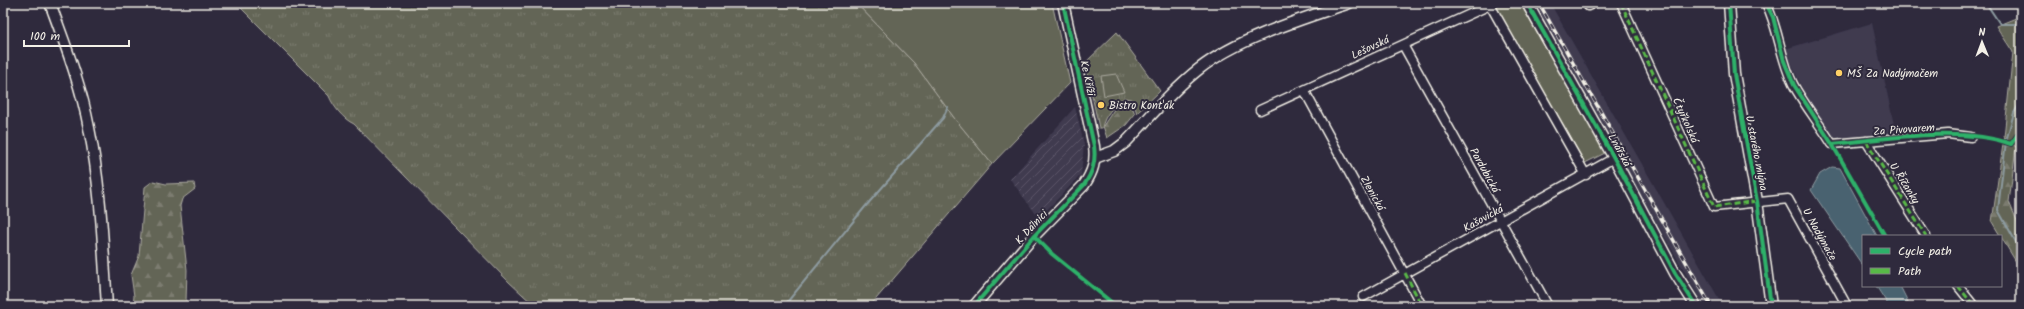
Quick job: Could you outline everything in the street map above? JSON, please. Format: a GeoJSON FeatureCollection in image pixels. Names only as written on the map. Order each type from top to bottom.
{"type":"FeatureCollection","features":[{"type":"Feature","properties":{"kind":"street"},"geometry":{"type":"LineString","coordinates":[[50,3],[70,57],[90,128],[101,213],[107,306]]}},
{"type":"Feature","properties":{"kind":"street","name":"Ke Kříži"},"geometry":{"type":"LineString","coordinates":[[1063,3],[1095,158]]}},
{"type":"Feature","properties":{"kind":"street"},"geometry":{"type":"LineString","coordinates":[[1095,158],[1114,151],[1126,142],[1188,78],[1209,62],[1269,33],[1349,3]]}},
{"type":"Feature","properties":{"kind":"street","name":"Lnářská"},"geometry":{"type":"LineString","coordinates":[[1526,3],[1614,158],[1675,273],[1696,306]]}},
{"type":"Feature","properties":{"kind":"street"},"geometry":{"type":"LineString","coordinates":[[1587,3],[1588,6],[1595,3]]}},
{"type":"Feature","properties":{"kind":"street","name":"Čtyřkolská"},"geometry":{"type":"LineString","coordinates":[[1621,3],[1714,207],[1757,201]]}},
{"type":"Feature","properties":{"kind":"street","name":"U starého mlýna"},"geometry":{"type":"LineString","coordinates":[[1729,3],[1735,81],[1757,201],[1771,306]]}},
{"type":"Feature","properties":{"kind":"street","name":"Za Pivovarem"},"geometry":{"type":"LineString","coordinates":[[1766,3],[1773,17],[1784,61],[1794,85],[1832,144],[1948,134],[1971,136]]}},
{"type":"Feature","properties":{"kind":"street"},"geometry":{"type":"LineString","coordinates":[[1490,4],[1586,175]]}},
{"type":"Feature","properties":{"kind":"street","name":"Lešovská"},"geometry":{"type":"LineString","coordinates":[[1260,110],[1490,4]]}},
{"type":"Feature","properties":{"kind":"street","name":"Pardubická"},"geometry":{"type":"LineString","coordinates":[[1403,45],[1548,306]]}},
{"type":"Feature","properties":{"kind":"street","name":"Zlenická"},"geometry":{"type":"LineString","coordinates":[[1304,90],[1422,306]]}},
{"type":"Feature","properties":{"kind":"street","name":"U Říčanky"},"geometry":{"type":"LineString","coordinates":[[1866,141],[1925,235]]}},
{"type":"Feature","properties":{"kind":"street","name":"K Dálnici"},"geometry":{"type":"LineString","coordinates":[[974,306],[1034,236],[1084,185],[1092,172],[1095,158]]}},
{"type":"Feature","properties":{"kind":"street","name":"Kašovická"},"geometry":{"type":"LineString","coordinates":[[1363,296],[1586,175],[1614,158]]}},
{"type":"Feature","properties":{"kind":"street","name":"U Nadýmače"},"geometry":{"type":"LineString","coordinates":[[1757,201],[1788,199],[1847,306]]}},
{"type":"Feature","properties":{"kind":"street"},"geometry":{"type":"LineString","coordinates":[[1959,287],[1974,306]]}},
{"type":"Feature","properties":{"kind":"shaded area"},"geometry":{"type":"Polygon","coordinates":[[[1532,3],[1550,3],[1723,306],[1704,306],[1532,3]]]}},
{"type":"Feature","properties":{"kind":"shaded area","name":"MŠ Za Nadýmačem"},"geometry":{"type":"Polygon","coordinates":[[[1872,23],[1896,134],[1837,143],[1806,97],[1785,49],[1872,23]]]}},
{"type":"Feature","properties":{"kind":"shaded area"},"geometry":{"type":"Polygon","coordinates":[[[1075,107],[1084,144],[1081,175],[1039,218],[1010,179],[1075,107]]]}},
{"type":"Feature","properties":{"kind":"green space"},"geometry":{"type":"Polygon","coordinates":[[[236,3],[856,3],[914,63],[955,119],[992,164],[870,306],[535,306],[509,282],[354,124],[342,116],[329,96],[236,3]]]}},
{"type":"Feature","properties":{"kind":"green space"},"geometry":{"type":"Polygon","coordinates":[[[856,3],[1052,3],[1070,83],[992,164],[955,119],[914,63],[856,3]]]}},
{"type":"Feature","properties":{"kind":"green space"},"geometry":{"type":"Polygon","coordinates":[[[1494,3],[1520,3],[1605,153],[1585,163],[1494,3]]]}},
{"type":"Feature","properties":{"kind":"green space"},"geometry":{"type":"Polygon","coordinates":[[[2021,16],[2021,141],[2016,147],[2004,137],[2013,52],[1996,26],[2021,16]]]}},
{"type":"Feature","properties":{"kind":"green space"},"geometry":{"type":"Polygon","coordinates":[[[1117,32],[1160,91],[1137,113],[1132,99],[1124,98],[1110,111],[1103,123],[1102,128],[1099,128],[1085,63],[1117,32]]]}},
{"type":"Feature","properties":{"kind":"green space"},"geometry":{"type":"Polygon","coordinates":[[[1116,74],[1124,92],[1104,96],[1101,76],[1116,74]]]}},
{"type":"Feature","properties":{"kind":"green space"},"geometry":{"type":"Polygon","coordinates":[[[1124,100],[1130,102],[1135,114],[1126,125],[1107,138],[1103,126],[1115,108],[1124,100]]]}},
{"type":"Feature","properties":{"kind":"green space"},"geometry":{"type":"Polygon","coordinates":[[[2004,137],[2016,147],[2009,202],[2021,230],[2021,270],[2002,239],[2002,235],[2000,235],[1992,222],[2004,137]]]}},
{"type":"Feature","properties":{"kind":"green space"},"geometry":{"type":"Polygon","coordinates":[[[153,181],[166,184],[194,183],[195,189],[182,199],[180,206],[187,270],[186,301],[184,306],[133,306],[134,296],[131,275],[139,256],[145,187],[153,181]]]}},
{"type":"Feature","properties":{"kind":"water"},"geometry":{"type":"Polygon","coordinates":[[[1832,167],[1840,168],[1876,235],[1862,235],[1862,265],[1811,190],[1820,174],[1832,167]]]}},
{"type":"Feature","properties":{"kind":"water"},"geometry":{"type":"Polygon","coordinates":[[[1877,287],[1900,287],[1910,306],[1889,306],[1877,287]]]}},
{"type":"Feature","properties":{"kind":"waterway"},"geometry":{"type":"LineString","coordinates":[[1986,3],[2000,24],[2021,24]]}},
{"type":"Feature","properties":{"kind":"waterway"},"geometry":{"type":"LineString","coordinates":[[2021,101],[2014,113],[2006,141],[1998,210],[2021,251]]}},
{"type":"Feature","properties":{"kind":"waterway"},"geometry":{"type":"LineString","coordinates":[[784,306],[865,207],[943,118],[948,107]]}},
{"type":"Feature","properties":{"kind":"railway"},"geometry":{"type":"LineString","coordinates":[[1539,3],[1711,306]]}},
{"type":"Feature","properties":{"kind":"marked path"},"geometry":{"type":"LineString","coordinates":[[1587,3],[1588,6],[1595,3]]}},
{"type":"Feature","properties":{"kind":"marked path"},"geometry":{"type":"LineString","coordinates":[[1621,3],[1714,207],[1757,201]]}},
{"type":"Feature","properties":{"kind":"marked path"},"geometry":{"type":"LineString","coordinates":[[1866,141],[1925,235]]}},
{"type":"Feature","properties":{"kind":"marked path"},"geometry":{"type":"LineString","coordinates":[[1405,273],[1422,306]]}},
{"type":"Feature","properties":{"kind":"marked path"},"geometry":{"type":"LineString","coordinates":[[1959,287],[1974,306]]}},
{"type":"Feature","properties":{"kind":"cycle path"},"geometry":{"type":"LineString","coordinates":[[974,306],[1034,236],[1084,185],[1090,176],[1093,166],[1095,157],[1094,146],[1063,3]]}},
{"type":"Feature","properties":{"kind":"cycle path"},"geometry":{"type":"LineString","coordinates":[[1527,3],[1614,158],[1675,273],[1696,306]]}},
{"type":"Feature","properties":{"kind":"cycle path"},"geometry":{"type":"LineString","coordinates":[[1729,3],[1734,74],[1757,201],[1771,306]]}},
{"type":"Feature","properties":{"kind":"cycle path"},"geometry":{"type":"LineString","coordinates":[[1766,3],[1773,17],[1784,61],[1794,85],[1832,144],[1884,235]]}},
{"type":"Feature","properties":{"kind":"cycle path"},"geometry":{"type":"LineString","coordinates":[[1832,144],[1923,135],[1970,136],[2011,144],[2019,133],[2021,121]]}},
{"type":"Feature","properties":{"kind":"cycle path"},"geometry":{"type":"LineString","coordinates":[[1034,236],[1052,254],[1116,306]]}},
{"type":"Feature","properties":{"kind":"place","name":"MŠ Za Nadýmačem"},"geometry":{"type":"Point","coordinates":[1839,73]}},
{"type":"Feature","properties":{"kind":"place","name":"Bistro Kont'ák"},"geometry":{"type":"Point","coordinates":[1101,105]}}]}
